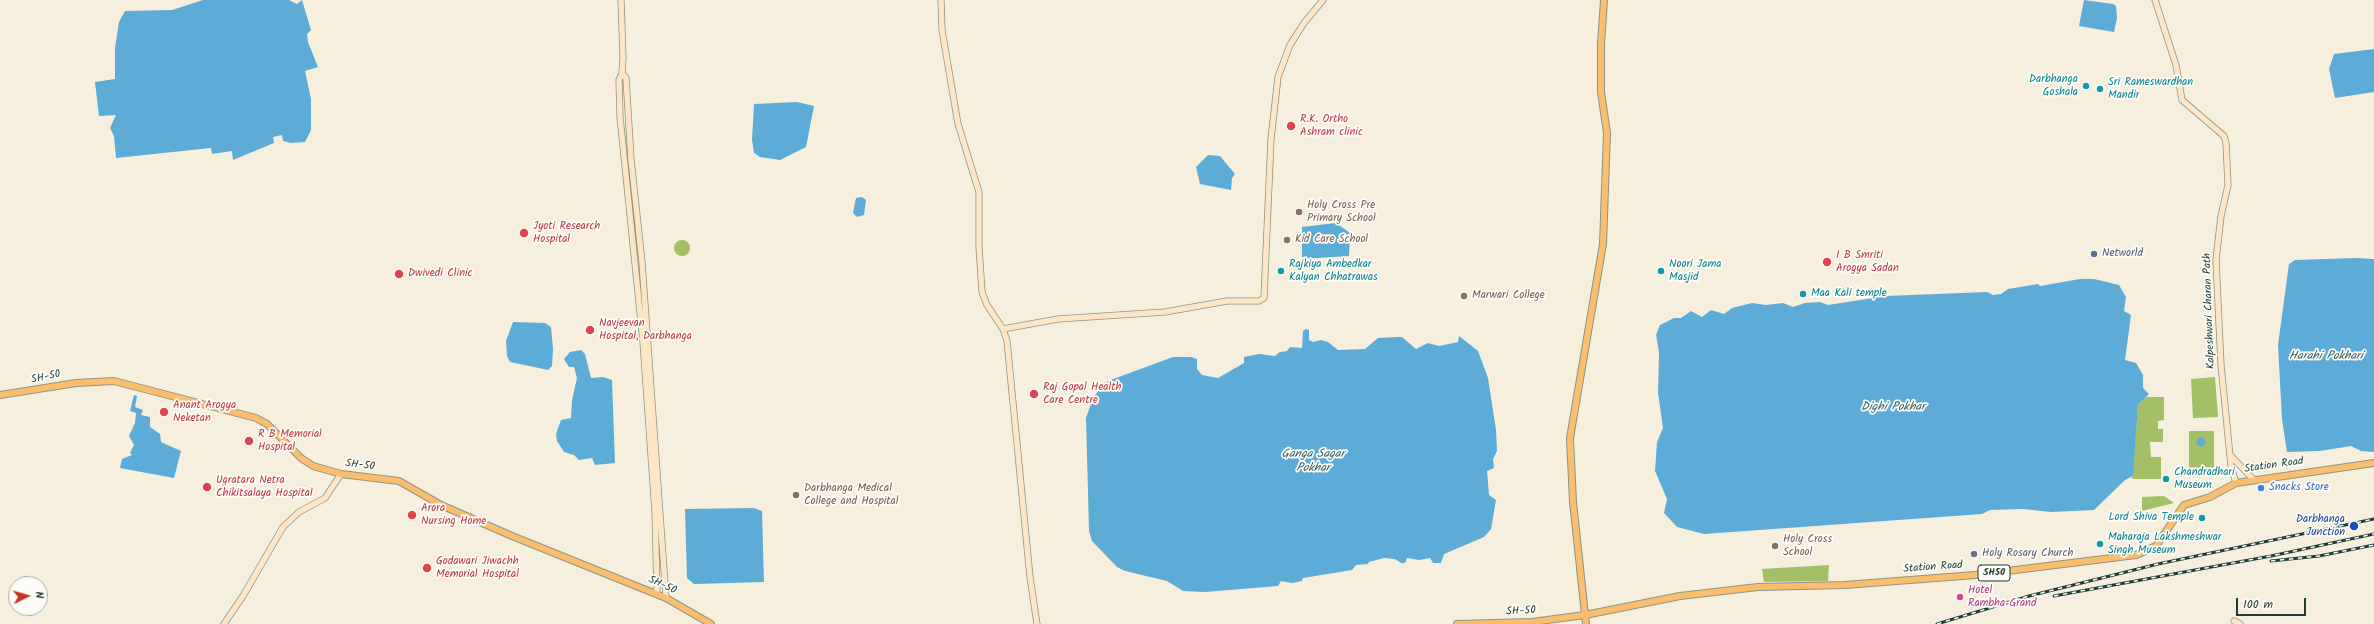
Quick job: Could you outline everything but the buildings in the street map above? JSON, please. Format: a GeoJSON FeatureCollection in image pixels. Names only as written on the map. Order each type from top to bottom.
{"type":"FeatureCollection","features":[{"type":"Feature","properties":{"kind":"main road"},"geometry":{"type":"LineString","coordinates":[[1586,624],[1573,502],[1570,432],[1603,244],[1607,133],[1601,92],[1601,37],[1604,0]]}},
{"type":"Feature","properties":{"kind":"main road","name":"SH-50"},"geometry":{"type":"LineString","coordinates":[[0,395],[76,383],[119,382],[129,386],[256,418],[267,424],[307,463],[341,474],[399,481],[442,506],[666,598],[711,624]]}},
{"type":"Feature","properties":{"kind":"main road","name":"Station Road"},"geometry":{"type":"LineString","coordinates":[[1585,614],[1680,596],[1758,587],[1845,585],[1975,575],[2136,555],[2156,546],[2184,505],[2210,497],[2236,483],[2254,479],[2374,463]]}},
{"type":"Feature","properties":{"kind":"main road","name":"SH-50"},"geometry":{"type":"LineString","coordinates":[[1457,624],[1532,622],[1585,614]]}},
{"type":"Feature","properties":{"kind":"street"},"geometry":{"type":"LineString","coordinates":[[621,0],[622,73],[619,80],[623,144],[648,382],[666,598]]}},
{"type":"Feature","properties":{"kind":"street"},"geometry":{"type":"LineString","coordinates":[[941,0],[942,30],[958,124],[979,192],[979,247],[982,292],[987,305],[1003,328],[1006,340],[1030,577],[1037,624]]}},
{"type":"Feature","properties":{"kind":"street"},"geometry":{"type":"LineString","coordinates":[[1003,328],[1058,319],[1165,312],[1226,302],[1259,301],[1264,298],[1271,139],[1278,77],[1292,41],[1304,23],[1323,0]]}},
{"type":"Feature","properties":{"kind":"street","name":"Kalpeshwari Charan Path"},"geometry":{"type":"LineString","coordinates":[[2155,0],[2176,65],[2182,100],[2224,136],[2226,143],[2228,185],[2221,216],[2216,260],[2221,365],[2230,454],[2236,483]]}},
{"type":"Feature","properties":{"kind":"street"},"geometry":{"type":"LineString","coordinates":[[622,73],[626,78],[630,143],[642,262],[657,594]]}},
{"type":"Feature","properties":{"kind":"street"},"geometry":{"type":"LineString","coordinates":[[623,144],[630,143]]}},
{"type":"Feature","properties":{"kind":"street"},"geometry":{"type":"LineString","coordinates":[[2230,454],[2254,479]]}},
{"type":"Feature","properties":{"kind":"street"},"geometry":{"type":"LineString","coordinates":[[224,624],[286,523],[299,512],[325,498],[341,474]]}},
{"type":"Feature","properties":{"kind":"street"},"geometry":{"type":"LineString","coordinates":[[2234,624],[2234,621],[2240,624]]}},
{"type":"Feature","properties":{"kind":"green space"},"geometry":{"type":"Polygon","coordinates":[[[682,240],[689,245],[690,248],[685,255],[682,256],[675,251],[674,248],[679,241],[682,240]]]}},
{"type":"Feature","properties":{"kind":"green space"},"geometry":{"type":"Polygon","coordinates":[[[2215,377],[2218,417],[2193,418],[2191,379],[2215,377]]]}},
{"type":"Feature","properties":{"kind":"green space"},"geometry":{"type":"Polygon","coordinates":[[[2146,397],[2164,397],[2164,420],[2158,421],[2158,429],[2163,429],[2163,442],[2150,442],[2151,457],[2161,457],[2161,479],[2132,479],[2138,405],[2146,397]]]}},
{"type":"Feature","properties":{"kind":"green space"},"geometry":{"type":"Polygon","coordinates":[[[2189,431],[2214,431],[2214,469],[2189,469],[2189,431]]]}},
{"type":"Feature","properties":{"kind":"green space"},"geometry":{"type":"Polygon","coordinates":[[[2164,496],[2174,503],[2142,511],[2142,497],[2164,496]]]}},
{"type":"Feature","properties":{"kind":"green space"},"geometry":{"type":"Polygon","coordinates":[[[1829,565],[1828,581],[1764,582],[1762,569],[1829,565]]]}},
{"type":"Feature","properties":{"kind":"water"},"geometry":{"type":"Polygon","coordinates":[[[203,0],[289,0],[297,4],[302,0],[311,30],[307,34],[308,42],[318,67],[305,71],[311,99],[311,130],[305,142],[291,143],[283,141],[282,135],[273,137],[274,143],[233,160],[232,151],[212,154],[211,148],[116,158],[114,136],[110,128],[116,115],[99,116],[95,82],[115,79],[115,48],[119,22],[125,11],[172,10],[203,0]]]}},
{"type":"Feature","properties":{"kind":"water"},"geometry":{"type":"Polygon","coordinates":[[[2084,0],[2113,4],[2116,6],[2117,18],[2114,32],[2079,26],[2084,0]]]}},
{"type":"Feature","properties":{"kind":"water"},"geometry":{"type":"Polygon","coordinates":[[[2374,49],[2374,92],[2335,98],[2329,69],[2334,54],[2374,49]]]}},
{"type":"Feature","properties":{"kind":"water"},"geometry":{"type":"Polygon","coordinates":[[[797,102],[814,106],[806,147],[780,160],[760,157],[754,153],[752,140],[754,104],[797,102]]]}},
{"type":"Feature","properties":{"kind":"water"},"geometry":{"type":"Polygon","coordinates":[[[1208,155],[1220,156],[1235,174],[1232,178],[1231,190],[1200,184],[1196,167],[1208,155]]]}},
{"type":"Feature","properties":{"kind":"water"},"geometry":{"type":"Polygon","coordinates":[[[862,197],[866,200],[864,215],[857,217],[853,213],[856,198],[862,197]]]}},
{"type":"Feature","properties":{"kind":"water"},"geometry":{"type":"Polygon","coordinates":[[[1336,223],[1350,233],[1349,256],[1302,259],[1302,227],[1336,223]]]}},
{"type":"Feature","properties":{"kind":"water","name":"Harahi Pokhari"},"geometry":{"type":"Polygon","coordinates":[[[2356,258],[2374,259],[2374,452],[2361,451],[2351,446],[2320,451],[2287,452],[2282,419],[2278,345],[2289,264],[2295,260],[2356,258]]]}},
{"type":"Feature","properties":{"kind":"water","name":"Dighi Pokhar"},"geometry":{"type":"Polygon","coordinates":[[[2080,279],[2094,279],[2119,285],[2126,297],[2124,311],[2131,315],[2125,360],[2136,363],[2143,375],[2143,388],[2149,394],[2138,405],[2133,476],[2125,480],[2094,510],[2051,512],[2023,509],[1990,510],[1982,514],[1704,534],[1677,527],[1664,513],[1667,499],[1655,471],[1657,442],[1663,428],[1658,393],[1659,352],[1656,335],[1660,325],[1674,318],[1681,318],[1691,311],[1702,317],[1711,310],[1724,314],[1732,308],[1752,303],[1766,305],[1783,303],[1793,307],[1805,303],[1820,302],[1828,305],[1886,296],[1987,292],[1993,295],[2001,294],[2008,289],[2038,284],[2040,286],[2080,279]]]}},
{"type":"Feature","properties":{"kind":"water"},"geometry":{"type":"Polygon","coordinates":[[[513,322],[545,323],[551,327],[553,349],[552,366],[548,370],[510,362],[507,356],[506,341],[513,322]]]}},
{"type":"Feature","properties":{"kind":"water","name":"Ganga Sagar Pokhar"},"geometry":{"type":"Polygon","coordinates":[[[1306,329],[1309,330],[1309,340],[1313,342],[1321,340],[1328,342],[1338,350],[1365,349],[1378,338],[1397,337],[1402,337],[1416,349],[1428,343],[1439,346],[1458,342],[1459,336],[1478,351],[1488,378],[1496,430],[1497,451],[1493,459],[1494,468],[1487,471],[1489,495],[1496,500],[1491,529],[1484,537],[1444,554],[1441,563],[1433,563],[1430,558],[1419,560],[1407,558],[1405,563],[1401,563],[1395,559],[1384,558],[1369,562],[1368,564],[1356,565],[1352,570],[1303,578],[1302,581],[1292,583],[1281,581],[1278,586],[1205,592],[1183,591],[1167,581],[1125,571],[1117,567],[1092,541],[1089,531],[1086,418],[1093,398],[1102,386],[1108,381],[1173,357],[1191,357],[1197,359],[1197,369],[1202,375],[1218,378],[1244,363],[1244,357],[1259,354],[1275,356],[1280,352],[1287,351],[1290,347],[1302,348],[1303,331],[1306,329]]]}},
{"type":"Feature","properties":{"kind":"water"},"geometry":{"type":"Polygon","coordinates":[[[581,350],[585,354],[591,378],[603,377],[612,380],[615,463],[595,465],[592,458],[579,460],[574,455],[564,452],[557,441],[556,434],[561,420],[571,418],[572,400],[577,378],[574,367],[569,367],[564,359],[570,352],[581,350]]]}},
{"type":"Feature","properties":{"kind":"water"},"geometry":{"type":"Polygon","coordinates":[[[134,395],[137,396],[135,407],[143,410],[141,415],[150,417],[150,427],[160,434],[161,442],[181,451],[174,478],[120,468],[122,459],[132,455],[130,453],[134,445],[129,436],[135,423],[136,413],[130,411],[134,395]]]}},
{"type":"Feature","properties":{"kind":"water"},"geometry":{"type":"Polygon","coordinates":[[[2201,437],[2206,442],[2201,447],[2196,442],[2201,437]]]}},
{"type":"Feature","properties":{"kind":"water"},"geometry":{"type":"Polygon","coordinates":[[[754,508],[762,511],[764,582],[694,584],[687,578],[685,509],[754,508]]]}},
{"type":"Feature","properties":{"kind":"railway"},"geometry":{"type":"LineString","coordinates":[[1937,624],[2029,596],[2158,564],[2374,519]]}},
{"type":"Feature","properties":{"kind":"railway"},"geometry":{"type":"LineString","coordinates":[[2054,596],[2271,556],[2374,534]]}},
{"type":"Feature","properties":{"kind":"railway"},"geometry":{"type":"LineString","coordinates":[[2271,561],[2319,556],[2374,545]]}},
{"type":"Feature","properties":{"kind":"place","name":"Darbhanga Goshala"},"geometry":{"type":"Point","coordinates":[2086,86]}},
{"type":"Feature","properties":{"kind":"place","name":"Sri Rameswardhan Mandir"},"geometry":{"type":"Point","coordinates":[2100,89]}},
{"type":"Feature","properties":{"kind":"place","name":"R.K. Ortho Ashram clinic"},"geometry":{"type":"Point","coordinates":[1291,126]}},
{"type":"Feature","properties":{"kind":"place","name":"Holy Cross Pre Primary School"},"geometry":{"type":"Point","coordinates":[1299,212]}},
{"type":"Feature","properties":{"kind":"place","name":"Jyoti Research Hospital"},"geometry":{"type":"Point","coordinates":[524,233]}},
{"type":"Feature","properties":{"kind":"place","name":"Kid Care School"},"geometry":{"type":"Point","coordinates":[1287,240]}},
{"type":"Feature","properties":{"kind":"place","name":"Networld"},"geometry":{"type":"Point","coordinates":[2094,254]}},
{"type":"Feature","properties":{"kind":"place","name":"I B Smriti Arogya Sadan"},"geometry":{"type":"Point","coordinates":[1827,262]}},
{"type":"Feature","properties":{"kind":"place","name":"Rajkiya Ambedkar Kalyan Chhatrawas"},"geometry":{"type":"Point","coordinates":[1281,271]}},
{"type":"Feature","properties":{"kind":"place","name":"Noori Jama Masjid"},"geometry":{"type":"Point","coordinates":[1661,271]}},
{"type":"Feature","properties":{"kind":"place","name":"Dwivedi Clinic"},"geometry":{"type":"Point","coordinates":[399,274]}},
{"type":"Feature","properties":{"kind":"place","name":"Maa Kali temple"},"geometry":{"type":"Point","coordinates":[1803,294]}},
{"type":"Feature","properties":{"kind":"place","name":"Marwari College"},"geometry":{"type":"Point","coordinates":[1464,296]}},
{"type":"Feature","properties":{"kind":"place","name":"Navjeevan Hospital, Darbhanga"},"geometry":{"type":"Point","coordinates":[590,330]}},
{"type":"Feature","properties":{"kind":"place","name":"Raj Gopal Health Care Centre"},"geometry":{"type":"Point","coordinates":[1034,394]}},
{"type":"Feature","properties":{"kind":"place","name":"Anant Arogya Neketan"},"geometry":{"type":"Point","coordinates":[164,412]}},
{"type":"Feature","properties":{"kind":"place","name":"R B Memorial Hospital"},"geometry":{"type":"Point","coordinates":[249,441]}},
{"type":"Feature","properties":{"kind":"place","name":"Chandradhari Museum"},"geometry":{"type":"Point","coordinates":[2166,479]}},
{"type":"Feature","properties":{"kind":"place","name":"Ugratara Netra Chikitsalaya Hospital"},"geometry":{"type":"Point","coordinates":[207,487]}},
{"type":"Feature","properties":{"kind":"place","name":"Snacks Store"},"geometry":{"type":"Point","coordinates":[2261,488]}},
{"type":"Feature","properties":{"kind":"place","name":"Darbhanga Medical College and Hospital"},"geometry":{"type":"Point","coordinates":[796,495]}},
{"type":"Feature","properties":{"kind":"place","name":"Arora Nursing Home"},"geometry":{"type":"Point","coordinates":[412,515]}},
{"type":"Feature","properties":{"kind":"place","name":"Lord Shiva Temple"},"geometry":{"type":"Point","coordinates":[2202,518]}},
{"type":"Feature","properties":{"kind":"place","name":"Darbhanga Junction"},"geometry":{"type":"Point","coordinates":[2354,526]}},
{"type":"Feature","properties":{"kind":"place","name":"Maharaja Lakshmeshwar Singh Museum"},"geometry":{"type":"Point","coordinates":[2100,544]}},
{"type":"Feature","properties":{"kind":"place","name":"Holy Cross School"},"geometry":{"type":"Point","coordinates":[1775,546]}},
{"type":"Feature","properties":{"kind":"place","name":"Holy Rosary Church"},"geometry":{"type":"Point","coordinates":[1974,554]}},
{"type":"Feature","properties":{"kind":"place","name":"Godawari Jiwachh Memorial Hospital"},"geometry":{"type":"Point","coordinates":[427,568]}},
{"type":"Feature","properties":{"kind":"place","name":"Hotel Rambha Grand"},"geometry":{"type":"Point","coordinates":[1960,597]}}]}
